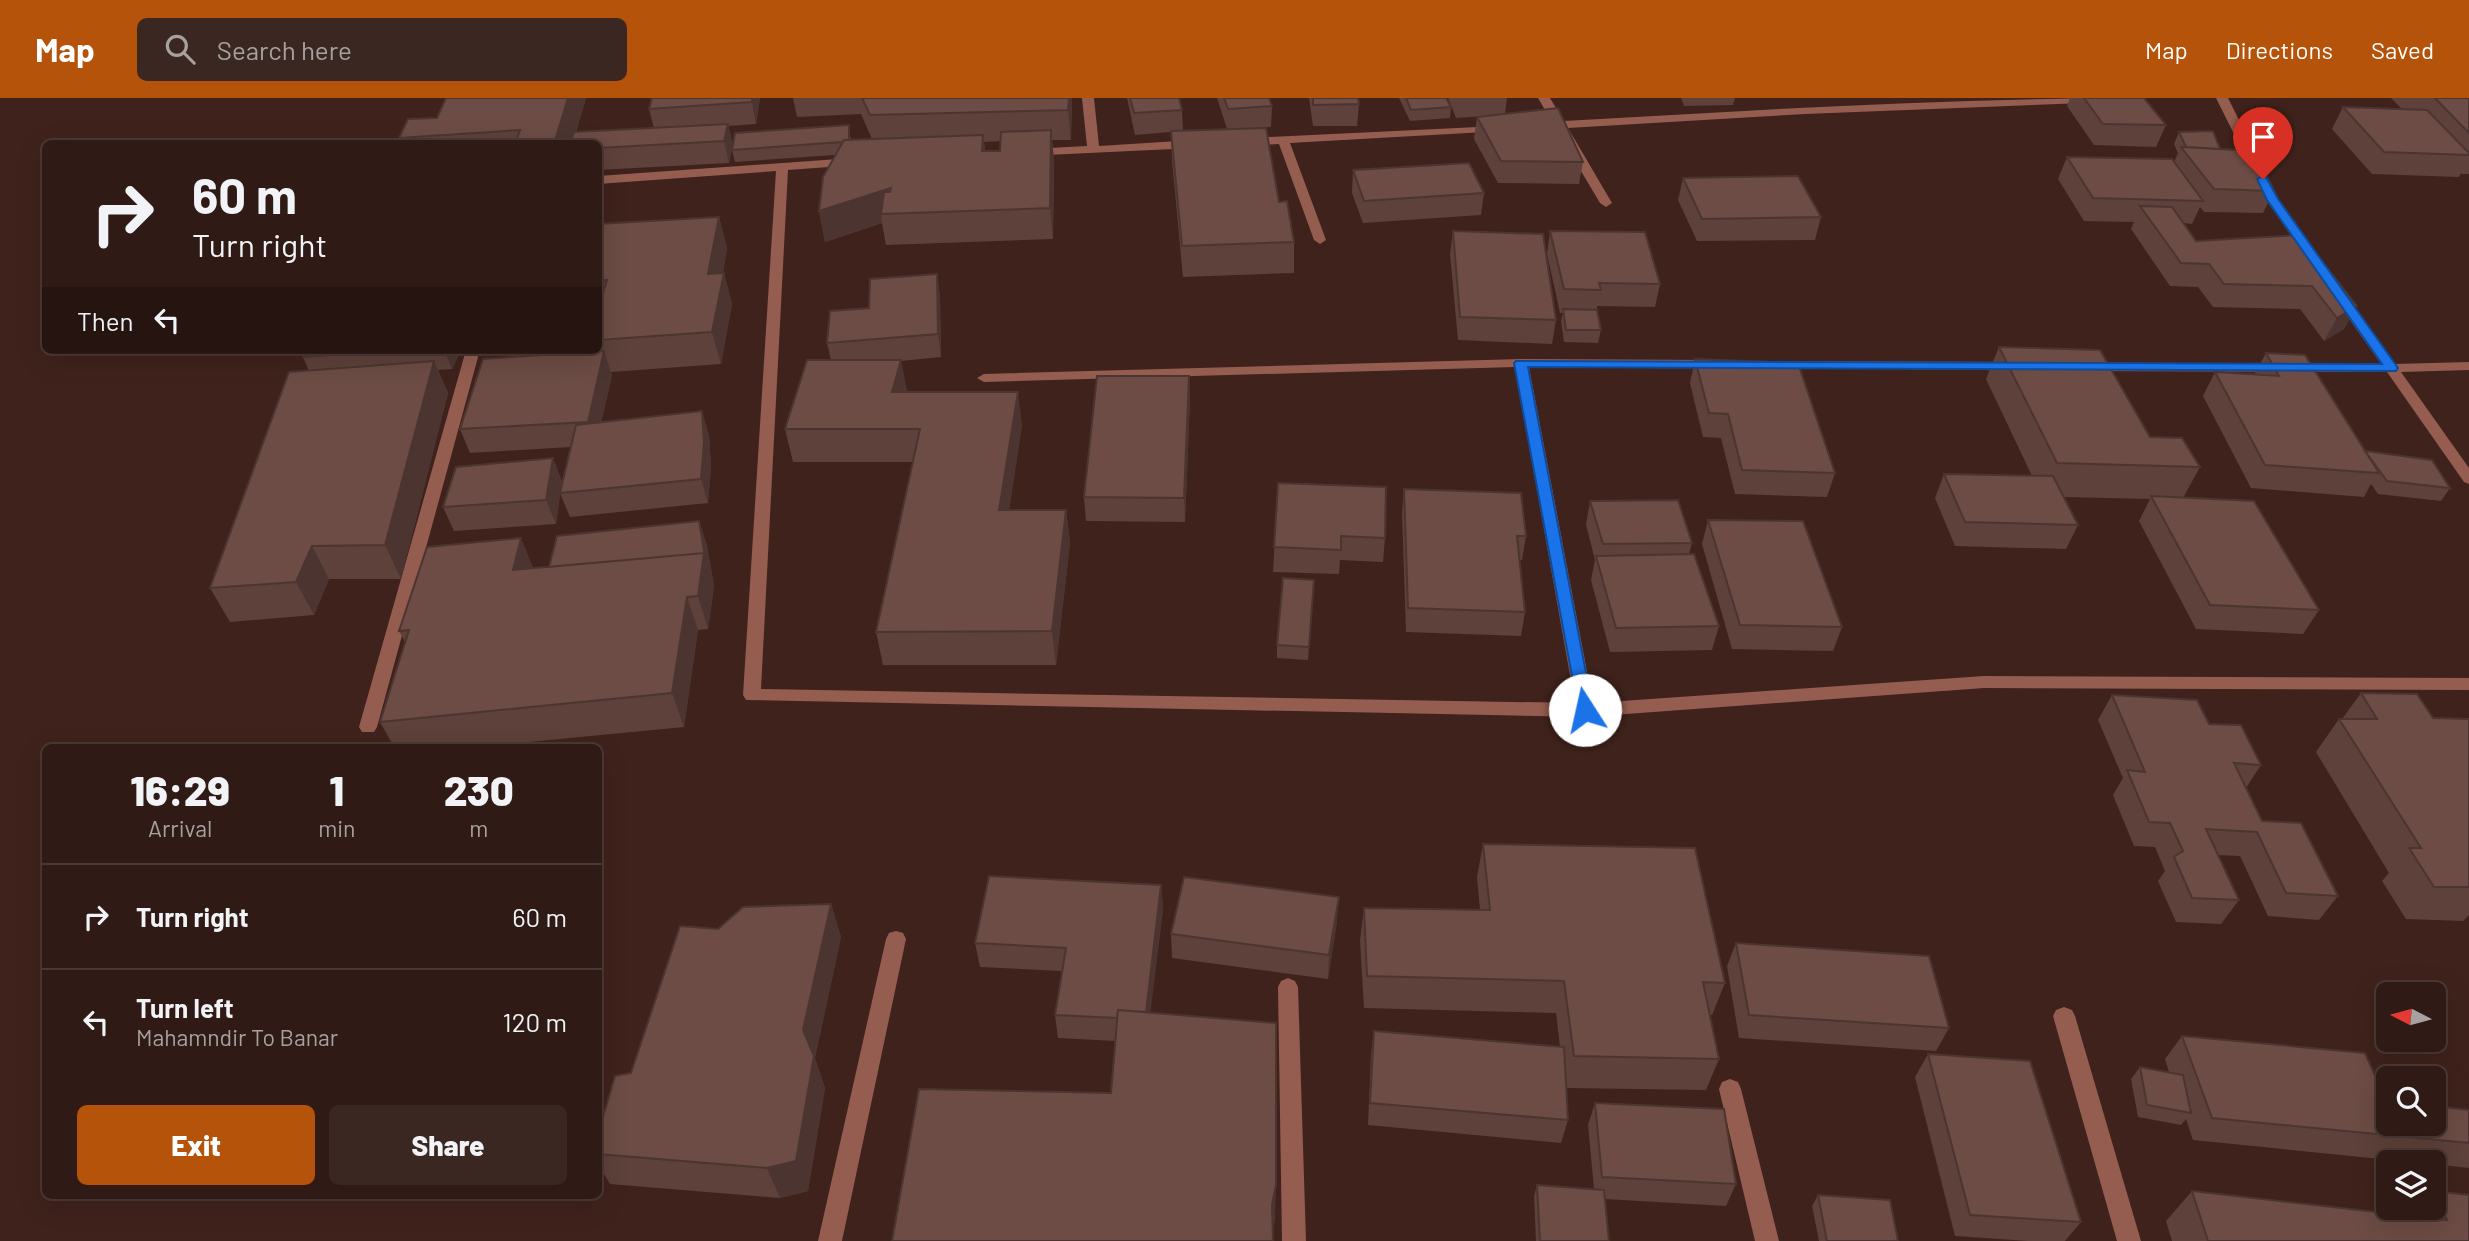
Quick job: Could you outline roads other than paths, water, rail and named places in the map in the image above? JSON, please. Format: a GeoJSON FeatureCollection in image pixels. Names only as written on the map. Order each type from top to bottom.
{"type":"FeatureCollection","features":[{"type":"Feature","properties":{"kind":"street"},"geometry":{"type":"LineString","coordinates":[[1087,98],[1093,149]]}},
{"type":"Feature","properties":{"kind":"street"},"geometry":{"type":"LineString","coordinates":[[1544,98],[1606,204]]}},
{"type":"Feature","properties":{"kind":"street"},"geometry":{"type":"LineString","coordinates":[[1533,127],[1819,110],[2135,98]]}},
{"type":"Feature","properties":{"kind":"street"},"geometry":{"type":"LineString","coordinates":[[2222,98],[2273,200],[2469,479]]}},
{"type":"Feature","properties":{"kind":"street"},"geometry":{"type":"LineString","coordinates":[[1229,142],[1506,128]]}},
{"type":"Feature","properties":{"kind":"street"},"geometry":{"type":"LineString","coordinates":[[1283,140],[1320,240]]}},
{"type":"Feature","properties":{"kind":"street"},"geometry":{"type":"LineString","coordinates":[[1012,154],[1202,144]]}},
{"type":"Feature","properties":{"kind":"street"},"geometry":{"type":"LineString","coordinates":[[602,180],[863,161]]}},
{"type":"Feature","properties":{"kind":"street"},"geometry":{"type":"LineString","coordinates":[[782,165],[752,695],[1585,710],[1984,682],[2469,684]]}},
{"type":"Feature","properties":{"kind":"street"},"geometry":{"type":"LineString","coordinates":[[368,727],[472,354]]}},
{"type":"Feature","properties":{"kind":"street"},"geometry":{"type":"LineString","coordinates":[[1521,363],[1585,710]]}},
{"type":"Feature","properties":{"kind":"street"},"geometry":{"type":"LineString","coordinates":[[984,378],[1521,363],[1728,365]]}},
{"type":"Feature","properties":{"kind":"street"},"geometry":{"type":"LineString","coordinates":[[1756,365],[2032,366]]}},
{"type":"Feature","properties":{"kind":"street"},"geometry":{"type":"LineString","coordinates":[[2074,367],[2469,366]]}},
{"type":"Feature","properties":{"kind":"street"},"geometry":{"type":"LineString","coordinates":[[830,1241],[896,939]]}},
{"type":"Feature","properties":{"kind":"street"},"geometry":{"type":"LineString","coordinates":[[1288,986],[1294,1241]]}},
{"type":"Feature","properties":{"kind":"street"},"geometry":{"type":"LineString","coordinates":[[2064,1016],[2129,1241]]}},
{"type":"Feature","properties":{"kind":"street"},"geometry":{"type":"LineString","coordinates":[[1730,1088],[1767,1241]]}}]}
